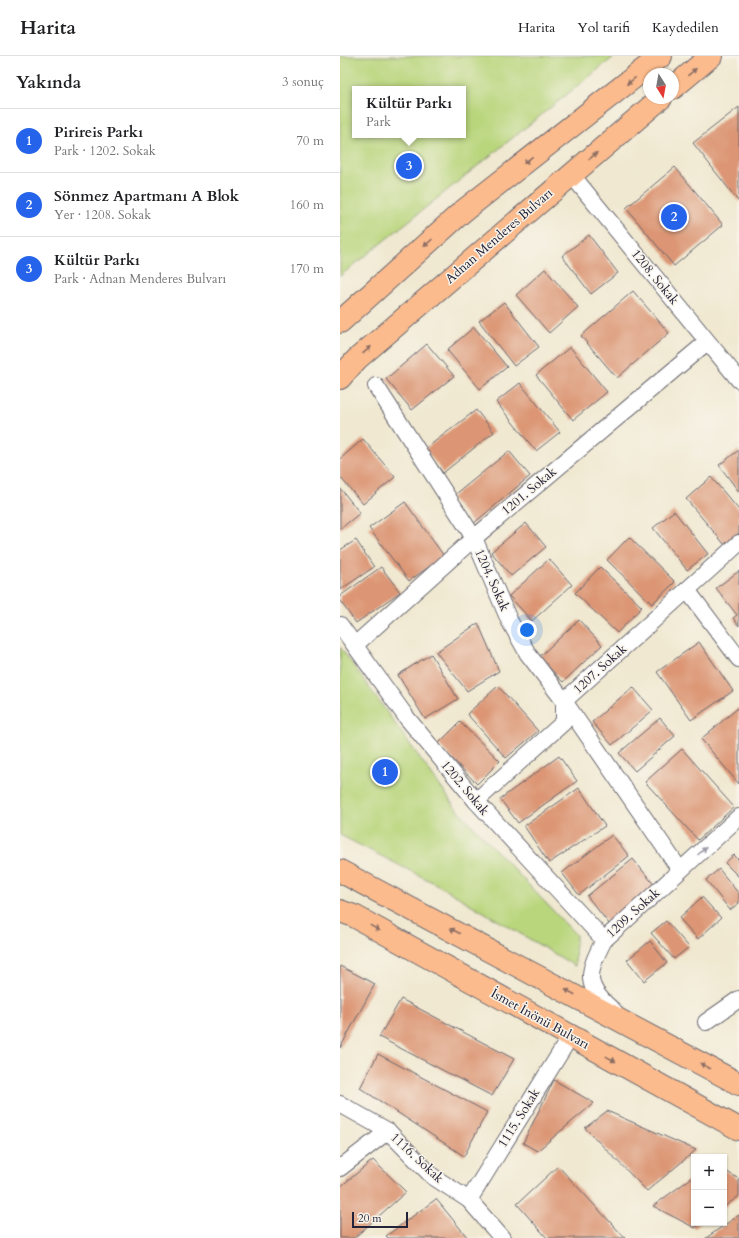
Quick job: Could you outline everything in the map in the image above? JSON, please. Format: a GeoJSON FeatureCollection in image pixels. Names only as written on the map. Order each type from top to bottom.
{"type":"FeatureCollection","features":[{"type":"Feature","properties":{"kind":"main road"},"geometry":{"type":"LineString","coordinates":[[340,322],[462,212],[661,56]]}},
{"type":"Feature","properties":{"kind":"main road"},"geometry":{"type":"LineString","coordinates":[[679,83],[711,56]]}},
{"type":"Feature","properties":{"kind":"main road","name":"Adnan Menderes Bulvarı"},"geometry":{"type":"LineString","coordinates":[[340,378],[357,359],[654,104]]}},
{"type":"Feature","properties":{"kind":"main road"},"geometry":{"type":"LineString","coordinates":[[344,871],[739,1084]]}},
{"type":"Feature","properties":{"kind":"main road","name":"İsmet İnönü Bulvarı"},"geometry":{"type":"LineString","coordinates":[[340,911],[354,916],[570,1037],[739,1128]]}},
{"type":"Feature","properties":{"kind":"street","name":"1208. Sokak"},"geometry":{"type":"LineString","coordinates":[[571,174],[739,380]]}},
{"type":"Feature","properties":{"kind":"street","name":"1201. Sokak"},"geometry":{"type":"LineString","coordinates":[[355,645],[474,538],[707,342]]}},
{"type":"Feature","properties":{"kind":"street","name":"1204. Sokak"},"geometry":{"type":"LineString","coordinates":[[376,386],[474,538],[509,620],[528,654],[564,701],[680,870]]}},
{"type":"Feature","properties":{"kind":"street","name":"1207. Sokak"},"geometry":{"type":"LineString","coordinates":[[476,801],[564,722],[564,701],[739,543]]}},
{"type":"Feature","properties":{"kind":"street"},"geometry":{"type":"LineString","coordinates":[[687,590],[739,659]]}},
{"type":"Feature","properties":{"kind":"street","name":"1202. Sokak"},"geometry":{"type":"LineString","coordinates":[[340,625],[407,718],[476,801],[604,940]]}},
{"type":"Feature","properties":{"kind":"street","name":"1209. Sokak"},"geometry":{"type":"LineString","coordinates":[[629,1024],[599,999],[591,984],[591,964],[604,940],[739,817]]}},
{"type":"Feature","properties":{"kind":"street"},"geometry":{"type":"LineString","coordinates":[[706,1022],[739,999]]}},
{"type":"Feature","properties":{"kind":"street","name":"1115. Sokak"},"geometry":{"type":"LineString","coordinates":[[469,1200],[570,1037]]}},
{"type":"Feature","properties":{"kind":"street","name":"1116. Sokak"},"geometry":{"type":"LineString","coordinates":[[340,1104],[388,1131],[432,1176],[469,1200],[502,1238]]}},
{"type":"Feature","properties":{"kind":"street"},"geometry":{"type":"LineString","coordinates":[[340,1168],[388,1131]]}},
{"type":"Feature","properties":{"kind":"green space"},"geometry":{"type":"Polygon","coordinates":[[[340,56],[615,56],[340,276],[340,56]]]}},
{"type":"Feature","properties":{"kind":"green space"},"geometry":{"type":"Polygon","coordinates":[[[340,647],[455,807],[576,935],[575,966],[438,885],[340,835],[340,647]]]}},
{"type":"Feature","properties":{"kind":"building"},"geometry":{"type":"Polygon","coordinates":[[[739,107],[739,202],[693,143],[739,107]]]}},
{"type":"Feature","properties":{"kind":"building"},"geometry":{"type":"Polygon","coordinates":[[[675,167],[723,225],[674,266],[626,208],[675,167]]]}},
{"type":"Feature","properties":{"kind":"building"},"geometry":{"type":"Polygon","coordinates":[[[589,235],[618,273],[591,294],[562,256],[589,235]]]}},
{"type":"Feature","properties":{"kind":"building"},"geometry":{"type":"Polygon","coordinates":[[[545,269],[578,307],[549,333],[516,295],[545,269]]]}},
{"type":"Feature","properties":{"kind":"building"},"geometry":{"type":"Polygon","coordinates":[[[633,291],[669,333],[617,378],[581,336],[633,291]]]}},
{"type":"Feature","properties":{"kind":"building"},"geometry":{"type":"Polygon","coordinates":[[[504,302],[539,347],[514,366],[479,321],[504,302]]]}},
{"type":"Feature","properties":{"kind":"building"},"geometry":{"type":"Polygon","coordinates":[[[474,327],[507,367],[480,389],[447,350],[474,327]]]}},
{"type":"Feature","properties":{"kind":"building"},"geometry":{"type":"Polygon","coordinates":[[[427,344],[454,376],[412,410],[386,379],[427,344]]]}},
{"type":"Feature","properties":{"kind":"building"},"geometry":{"type":"Polygon","coordinates":[[[570,347],[607,392],[573,420],[536,375],[570,347]]]}},
{"type":"Feature","properties":{"kind":"building"},"geometry":{"type":"Polygon","coordinates":[[[520,383],[560,432],[536,451],[496,402],[520,383]]]}},
{"type":"Feature","properties":{"kind":"building"},"geometry":{"type":"Polygon","coordinates":[[[476,410],[494,432],[443,473],[425,449],[476,410]]]}},
{"type":"Feature","properties":{"kind":"building"},"geometry":{"type":"Polygon","coordinates":[[[363,439],[395,477],[363,504],[340,477],[340,459],[363,439]]]}},
{"type":"Feature","properties":{"kind":"building"},"geometry":{"type":"Polygon","coordinates":[[[739,450],[739,492],[719,465],[739,450]]]}},
{"type":"Feature","properties":{"kind":"building"},"geometry":{"type":"Polygon","coordinates":[[[509,451],[530,476],[473,524],[451,498],[509,451]]]}},
{"type":"Feature","properties":{"kind":"building"},"geometry":{"type":"Polygon","coordinates":[[[711,477],[739,510],[739,533],[725,545],[686,499],[711,477]]]}},
{"type":"Feature","properties":{"kind":"building"},"geometry":{"type":"Polygon","coordinates":[[[340,488],[360,513],[340,529],[340,488]]]}},
{"type":"Feature","properties":{"kind":"building"},"geometry":{"type":"Polygon","coordinates":[[[405,502],[444,556],[409,581],[369,528],[405,502]]]}},
{"type":"Feature","properties":{"kind":"building"},"geometry":{"type":"Polygon","coordinates":[[[674,511],[708,554],[687,570],[653,528],[674,511]]]}},
{"type":"Feature","properties":{"kind":"building"},"geometry":{"type":"Polygon","coordinates":[[[526,523],[546,547],[511,576],[491,552],[526,523]]]}},
{"type":"Feature","properties":{"kind":"building"},"geometry":{"type":"Polygon","coordinates":[[[629,537],[675,582],[652,604],[607,560],[629,537]]]}},
{"type":"Feature","properties":{"kind":"building"},"geometry":{"type":"Polygon","coordinates":[[[356,540],[374,567],[340,590],[340,550],[356,540]]]}},
{"type":"Feature","properties":{"kind":"building"},"geometry":{"type":"Polygon","coordinates":[[[549,559],[572,585],[532,621],[509,596],[549,559]]]}},
{"type":"Feature","properties":{"kind":"building"},"geometry":{"type":"Polygon","coordinates":[[[381,567],[400,592],[356,623],[340,601],[340,596],[381,567]]]}},
{"type":"Feature","properties":{"kind":"building"},"geometry":{"type":"Polygon","coordinates":[[[600,567],[642,607],[617,633],[575,593],[600,567]]]}},
{"type":"Feature","properties":{"kind":"building"},"geometry":{"type":"Polygon","coordinates":[[[739,571],[739,626],[733,618],[737,615],[716,588],[739,571]]]}},
{"type":"Feature","properties":{"kind":"building"},"geometry":{"type":"Polygon","coordinates":[[[579,620],[602,645],[563,682],[539,657],[579,620]]]}},
{"type":"Feature","properties":{"kind":"building"},"geometry":{"type":"Polygon","coordinates":[[[478,623],[499,671],[467,691],[436,652],[478,623]]]}},
{"type":"Feature","properties":{"kind":"building"},"geometry":{"type":"Polygon","coordinates":[[[699,642],[733,691],[691,720],[657,672],[699,642]]]}},
{"type":"Feature","properties":{"kind":"building"},"geometry":{"type":"Polygon","coordinates":[[[431,654],[458,699],[425,719],[398,675],[431,654]]]}},
{"type":"Feature","properties":{"kind":"building"},"geometry":{"type":"Polygon","coordinates":[[[498,686],[538,731],[506,758],[467,714],[498,686]]]}},
{"type":"Feature","properties":{"kind":"building"},"geometry":{"type":"Polygon","coordinates":[[[633,687],[653,710],[612,745],[592,722],[633,687]]]}},
{"type":"Feature","properties":{"kind":"building"},"geometry":{"type":"Polygon","coordinates":[[[739,707],[739,784],[701,739],[739,707]]]}},
{"type":"Feature","properties":{"kind":"building"},"geometry":{"type":"Polygon","coordinates":[[[660,718],[675,736],[635,771],[619,753],[660,718]]]}},
{"type":"Feature","properties":{"kind":"building"},"geometry":{"type":"Polygon","coordinates":[[[460,722],[500,761],[477,784],[438,744],[460,722]]]}},
{"type":"Feature","properties":{"kind":"building"},"geometry":{"type":"Polygon","coordinates":[[[682,749],[734,807],[698,840],[645,782],[682,749]]]}},
{"type":"Feature","properties":{"kind":"building"},"geometry":{"type":"Polygon","coordinates":[[[559,756],[577,781],[518,823],[500,799],[559,756]]]}},
{"type":"Feature","properties":{"kind":"building"},"geometry":{"type":"Polygon","coordinates":[[[579,788],[605,826],[549,863],[524,826],[579,788]]]}},
{"type":"Feature","properties":{"kind":"building"},"geometry":{"type":"Polygon","coordinates":[[[612,835],[629,856],[579,895],[562,873],[612,835]]]}},
{"type":"Feature","properties":{"kind":"building"},"geometry":{"type":"Polygon","coordinates":[[[734,855],[739,860],[739,877],[725,863],[734,855]]]}},
{"type":"Feature","properties":{"kind":"building"},"geometry":{"type":"Polygon","coordinates":[[[633,859],[656,887],[610,925],[587,896],[633,859]]]}},
{"type":"Feature","properties":{"kind":"building"},"geometry":{"type":"Polygon","coordinates":[[[719,869],[739,894],[739,903],[730,910],[706,880],[719,869]]]}},
{"type":"Feature","properties":{"kind":"building"},"geometry":{"type":"Polygon","coordinates":[[[702,897],[721,918],[698,939],[679,918],[702,897]]]}},
{"type":"Feature","properties":{"kind":"building"},"geometry":{"type":"Polygon","coordinates":[[[666,921],[689,947],[674,959],[651,933],[666,921]]]}},
{"type":"Feature","properties":{"kind":"building"},"geometry":{"type":"Polygon","coordinates":[[[650,941],[667,963],[644,981],[627,960],[650,941]]]}},
{"type":"Feature","properties":{"kind":"building"},"geometry":{"type":"Polygon","coordinates":[[[340,966],[375,984],[340,1048],[340,966]]]}},
{"type":"Feature","properties":{"kind":"building"},"geometry":{"type":"Polygon","coordinates":[[[401,999],[514,1059],[492,1096],[379,1037],[401,999]]]}},
{"type":"Feature","properties":{"kind":"building"},"geometry":{"type":"Polygon","coordinates":[[[378,1054],[487,1112],[464,1156],[360,1088],[378,1054]]]}},
{"type":"Feature","properties":{"kind":"building"},"geometry":{"type":"Polygon","coordinates":[[[554,1080],[594,1103],[537,1151],[523,1143],[554,1080]]]}},
{"type":"Feature","properties":{"kind":"building"},"geometry":{"type":"Polygon","coordinates":[[[607,1111],[696,1150],[647,1191],[585,1128],[607,1111]]]}},
{"type":"Feature","properties":{"kind":"building"},"geometry":{"type":"Polygon","coordinates":[[[373,1160],[406,1192],[354,1238],[340,1238],[340,1187],[373,1160]]]}},
{"type":"Feature","properties":{"kind":"building"},"geometry":{"type":"Polygon","coordinates":[[[558,1166],[625,1238],[547,1238],[517,1204],[558,1166]]]}},
{"type":"Feature","properties":{"kind":"building"},"geometry":{"type":"Polygon","coordinates":[[[727,1172],[739,1179],[739,1196],[727,1205],[727,1172]]]}},
{"type":"Feature","properties":{"kind":"building"},"geometry":{"type":"Polygon","coordinates":[[[691,1178],[691,1226],[653,1206],[691,1178]]]}},
{"type":"Feature","properties":{"kind":"building"},"geometry":{"type":"Polygon","coordinates":[[[436,1199],[468,1238],[388,1238],[386,1236],[436,1199]]]}},
{"type":"Feature","properties":{"kind":"building"},"geometry":{"type":"Polygon","coordinates":[[[739,1215],[739,1238],[706,1238],[723,1226],[727,1226],[727,1223],[739,1215]]]}},
{"type":"Feature","properties":{"kind":"place","name":"Kültür Parkı"},"geometry":{"type":"Point","coordinates":[409,166]}},
{"type":"Feature","properties":{"kind":"place","name":"Sönmez Apartmanı A Blok"},"geometry":{"type":"Point","coordinates":[674,217]}},
{"type":"Feature","properties":{"kind":"place","name":"Pirireis Parkı"},"geometry":{"type":"Point","coordinates":[385,772]}}]}
